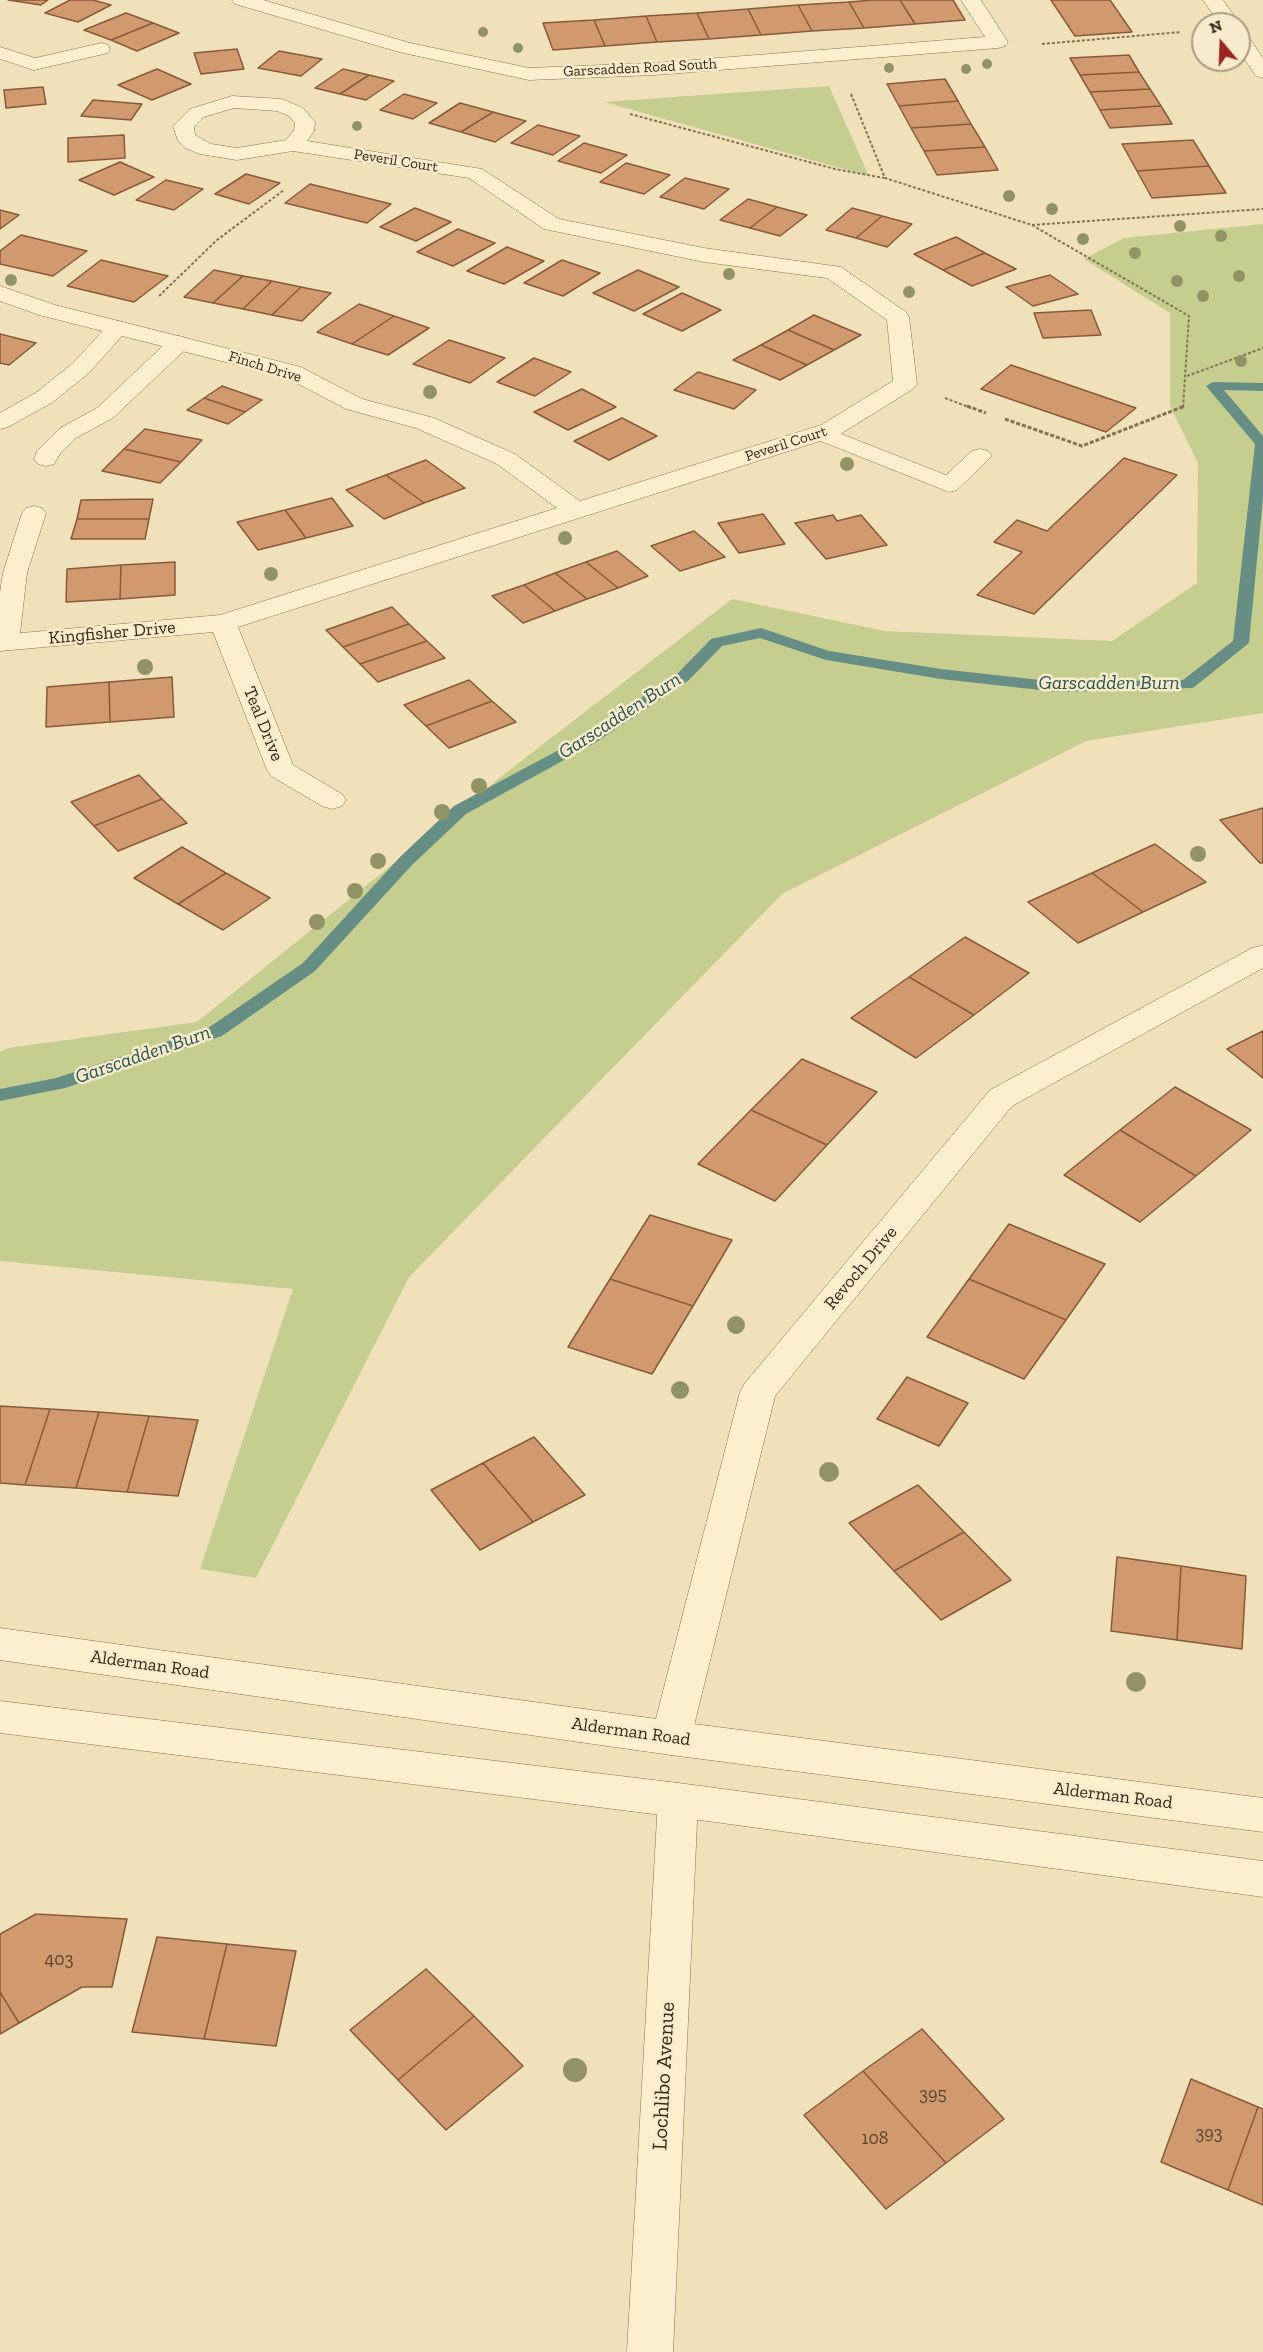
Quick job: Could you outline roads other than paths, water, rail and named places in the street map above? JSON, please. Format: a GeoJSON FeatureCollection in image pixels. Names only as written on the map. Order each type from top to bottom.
{"type":"FeatureCollection","features":[{"type":"Feature","properties":{"kind":"street","name":"Garscadden Road South"},"geometry":{"type":"LineString","coordinates":[[242,0],[406,48],[529,74],[655,69],[998,42],[971,0]]}},
{"type":"Feature","properties":{"kind":"street"},"geometry":{"type":"LineString","coordinates":[[0,53],[34,64]]}},
{"type":"Feature","properties":{"kind":"street"},"geometry":{"type":"LineString","coordinates":[[1251,54],[1263,72]]}},
{"type":"Feature","properties":{"kind":"street","name":"Peveril Court"},"geometry":{"type":"LineString","coordinates":[[223,623],[830,430],[905,384],[898,317],[833,272],[704,255],[552,224],[475,173],[293,145],[237,154],[207,150],[192,144],[184,137],[183,126],[197,113],[232,102],[282,105],[296,112],[305,122],[304,131],[293,145]]}},
{"type":"Feature","properties":{"kind":"street","name":"Finch Drive"},"geometry":{"type":"LineString","coordinates":[[0,293],[47,310],[293,372],[354,404],[425,423],[506,459],[577,510]]}},
{"type":"Feature","properties":{"kind":"street","name":"Kingfisher Drive"},"geometry":{"type":"LineString","coordinates":[[3,643],[223,623]]}},
{"type":"Feature","properties":{"kind":"street","name":"Teal Drive"},"geometry":{"type":"LineString","coordinates":[[223,623],[281,770],[332,800]]}},
{"type":"Feature","properties":{"kind":"street","name":"Revoch Drive"},"geometry":{"type":"LineString","coordinates":[[671,1738],[758,1392],[1001,1098],[1263,955]]}},
{"type":"Feature","properties":{"kind":"street","name":"Alderman Road"},"geometry":{"type":"LineString","coordinates":[[0,1644],[671,1738],[1263,1815]]}},
{"type":"Feature","properties":{"kind":"street"},"geometry":{"type":"LineString","coordinates":[[0,1717],[678,1800],[1263,1879]]}},
{"type":"Feature","properties":{"kind":"street","name":"Lochlibo Avenue"},"geometry":{"type":"LineString","coordinates":[[650,2352],[678,1800]]}},
{"type":"Feature","properties":{"kind":"lane"},"geometry":{"type":"LineString","coordinates":[[34,64],[101,49]]}},
{"type":"Feature","properties":{"kind":"lane"},"geometry":{"type":"LineString","coordinates":[[0,422],[45,397],[81,368],[121,329]]}},
{"type":"Feature","properties":{"kind":"lane"},"geometry":{"type":"LineString","coordinates":[[46,459],[49,451],[69,433],[105,413],[179,343]]}},
{"type":"Feature","properties":{"kind":"lane"},"geometry":{"type":"LineString","coordinates":[[821,433],[949,485],[980,456]]}},
{"type":"Feature","properties":{"kind":"lane"},"geometry":{"type":"LineString","coordinates":[[3,643],[15,573],[34,513]]}},
{"type":"Feature","properties":{"kind":"waterway","name":"Garscadden Burn"},"geometry":{"type":"LineString","coordinates":[[0,1095],[58,1084],[215,1032],[309,967],[406,861],[460,810],[589,740],[683,677],[717,642],[761,633],[826,655],[941,674],[1058,687],[1187,685],[1241,643],[1244,597],[1262,444],[1213,386],[1263,387]]}}]}
